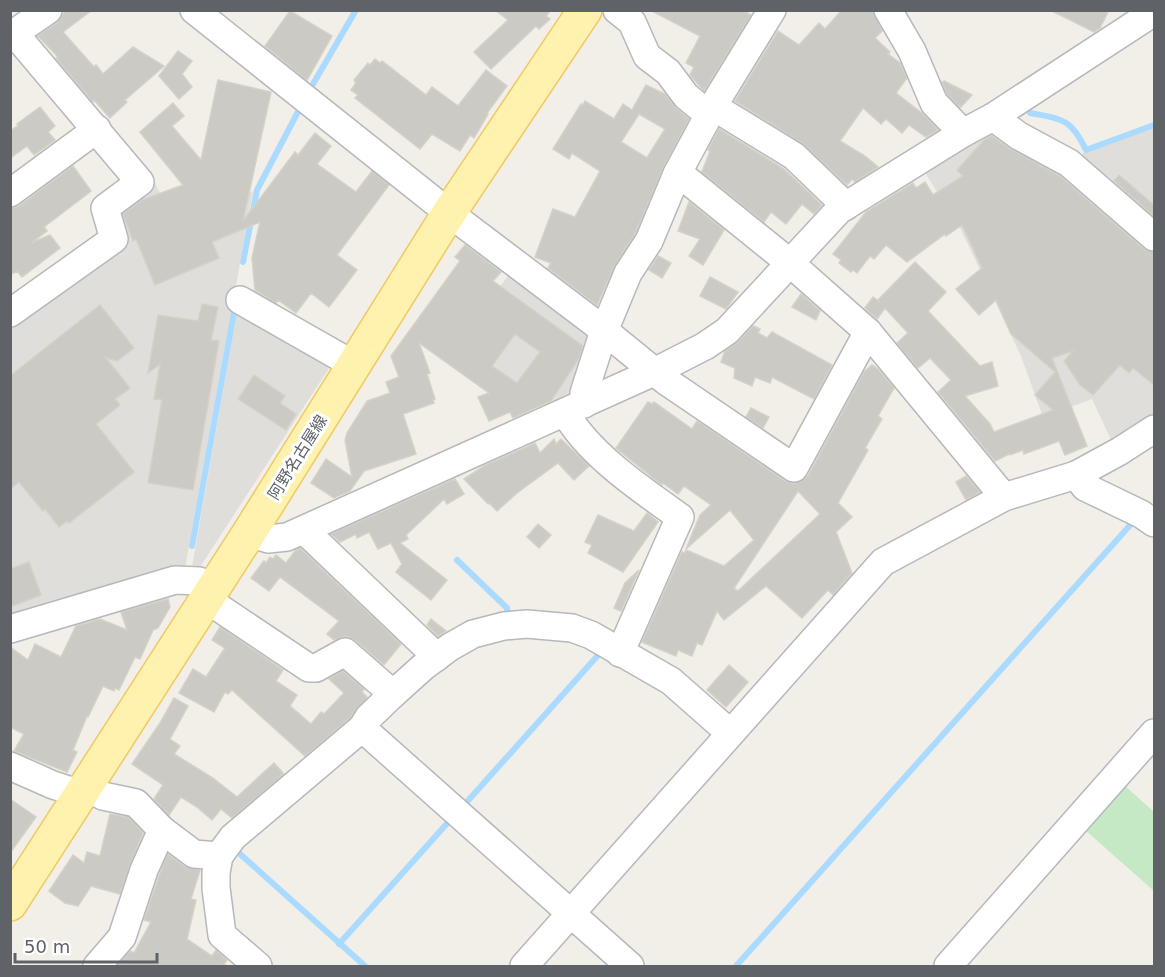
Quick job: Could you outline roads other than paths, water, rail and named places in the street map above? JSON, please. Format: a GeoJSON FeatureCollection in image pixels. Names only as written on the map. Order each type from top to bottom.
{"type":"FeatureCollection","features":[{"type":"Feature","properties":{"kind":"main road","name":"阿野名古屋線"},"geometry":{"type":"LineString","coordinates":[[10,904],[249,534],[449,213],[585,10]]}},
{"type":"Feature","properties":{"kind":"street"},"geometry":{"type":"LineString","coordinates":[[10,313],[114,239],[105,208],[140,182],[97,129],[13,35],[48,10]]}},
{"type":"Feature","properties":{"kind":"street"},"geometry":{"type":"LineString","coordinates":[[194,10],[449,213],[666,381],[795,468],[868,332]]}},
{"type":"Feature","properties":{"kind":"street"},"geometry":{"type":"LineString","coordinates":[[617,10],[632,22],[647,56],[668,72],[686,96],[795,156],[846,206]]}},
{"type":"Feature","properties":{"kind":"street"},"geometry":{"type":"LineString","coordinates":[[620,653],[680,518],[624,477],[573,428],[574,408],[584,393],[604,331],[628,273],[649,241],[677,174],[711,111],[772,10]]}},
{"type":"Feature","properties":{"kind":"street"},"geometry":{"type":"LineString","coordinates":[[888,10],[912,51],[934,103],[963,133]]}},
{"type":"Feature","properties":{"kind":"street"},"geometry":{"type":"LineString","coordinates":[[249,534],[268,539],[287,537],[304,530],[656,371],[705,346],[727,331],[839,210],[963,133],[993,117],[1155,12]]}},
{"type":"Feature","properties":{"kind":"street"},"geometry":{"type":"LineString","coordinates":[[993,117],[1019,136],[1069,163],[1155,237]]}},
{"type":"Feature","properties":{"kind":"street"},"geometry":{"type":"LineString","coordinates":[[10,193],[97,129]]}},
{"type":"Feature","properties":{"kind":"street"},"geometry":{"type":"LineString","coordinates":[[677,174],[712,198],[868,332],[1004,497]]}},
{"type":"Feature","properties":{"kind":"street"},"geometry":{"type":"LineString","coordinates":[[240,300],[354,366]]}},
{"type":"Feature","properties":{"kind":"street"},"geometry":{"type":"LineString","coordinates":[[524,966],[883,562],[1004,497],[1076,475],[1155,429]]}},
{"type":"Feature","properties":{"kind":"street"},"geometry":{"type":"LineString","coordinates":[[1076,475],[1085,487],[1142,514],[1155,523]]}},
{"type":"Feature","properties":{"kind":"street"},"geometry":{"type":"LineString","coordinates":[[304,530],[437,657]]}},
{"type":"Feature","properties":{"kind":"street"},"geometry":{"type":"LineString","coordinates":[[10,629],[175,580],[199,581],[210,593],[309,668],[316,668],[345,652],[393,694]]}},
{"type":"Feature","properties":{"kind":"street"},"geometry":{"type":"LineString","coordinates":[[258,966],[222,935],[216,888],[219,856],[233,837],[362,728],[369,717],[393,694],[450,647],[473,634],[504,626],[527,624],[572,628],[591,635],[671,681],[730,733]]}},
{"type":"Feature","properties":{"kind":"street"},"geometry":{"type":"LineString","coordinates":[[362,728],[630,966]]}},
{"type":"Feature","properties":{"kind":"street"},"geometry":{"type":"LineString","coordinates":[[948,966],[1155,733]]}},
{"type":"Feature","properties":{"kind":"street"},"geometry":{"type":"LineString","coordinates":[[10,766],[53,785],[136,803],[162,830],[195,854],[219,856]]}},
{"type":"Feature","properties":{"kind":"street"},"geometry":{"type":"LineString","coordinates":[[97,966],[122,937],[144,870],[162,830]]}},
{"type":"Feature","properties":{"kind":"waterway"},"geometry":{"type":"LineString","coordinates":[[309,91],[356,10]]}},
{"type":"Feature","properties":{"kind":"waterway"},"geometry":{"type":"LineString","coordinates":[[243,262],[257,190],[301,106]]}},
{"type":"Feature","properties":{"kind":"waterway"},"geometry":{"type":"LineString","coordinates":[[1030,113],[1064,122],[1081,139],[1086,150],[1154,125]]}},
{"type":"Feature","properties":{"kind":"waterway"},"geometry":{"type":"LineString","coordinates":[[192,546],[235,307]]}},
{"type":"Feature","properties":{"kind":"waterway"},"geometry":{"type":"LineString","coordinates":[[736,966],[1133,522]]}},
{"type":"Feature","properties":{"kind":"waterway"},"geometry":{"type":"LineString","coordinates":[[457,560],[507,608],[508,617]]}},
{"type":"Feature","properties":{"kind":"waterway"},"geometry":{"type":"LineString","coordinates":[[465,804],[600,653],[597,651]]}},
{"type":"Feature","properties":{"kind":"waterway"},"geometry":{"type":"LineString","coordinates":[[339,944],[451,819]]}},
{"type":"Feature","properties":{"kind":"waterway"},"geometry":{"type":"LineString","coordinates":[[240,854],[365,966]]}}]}
